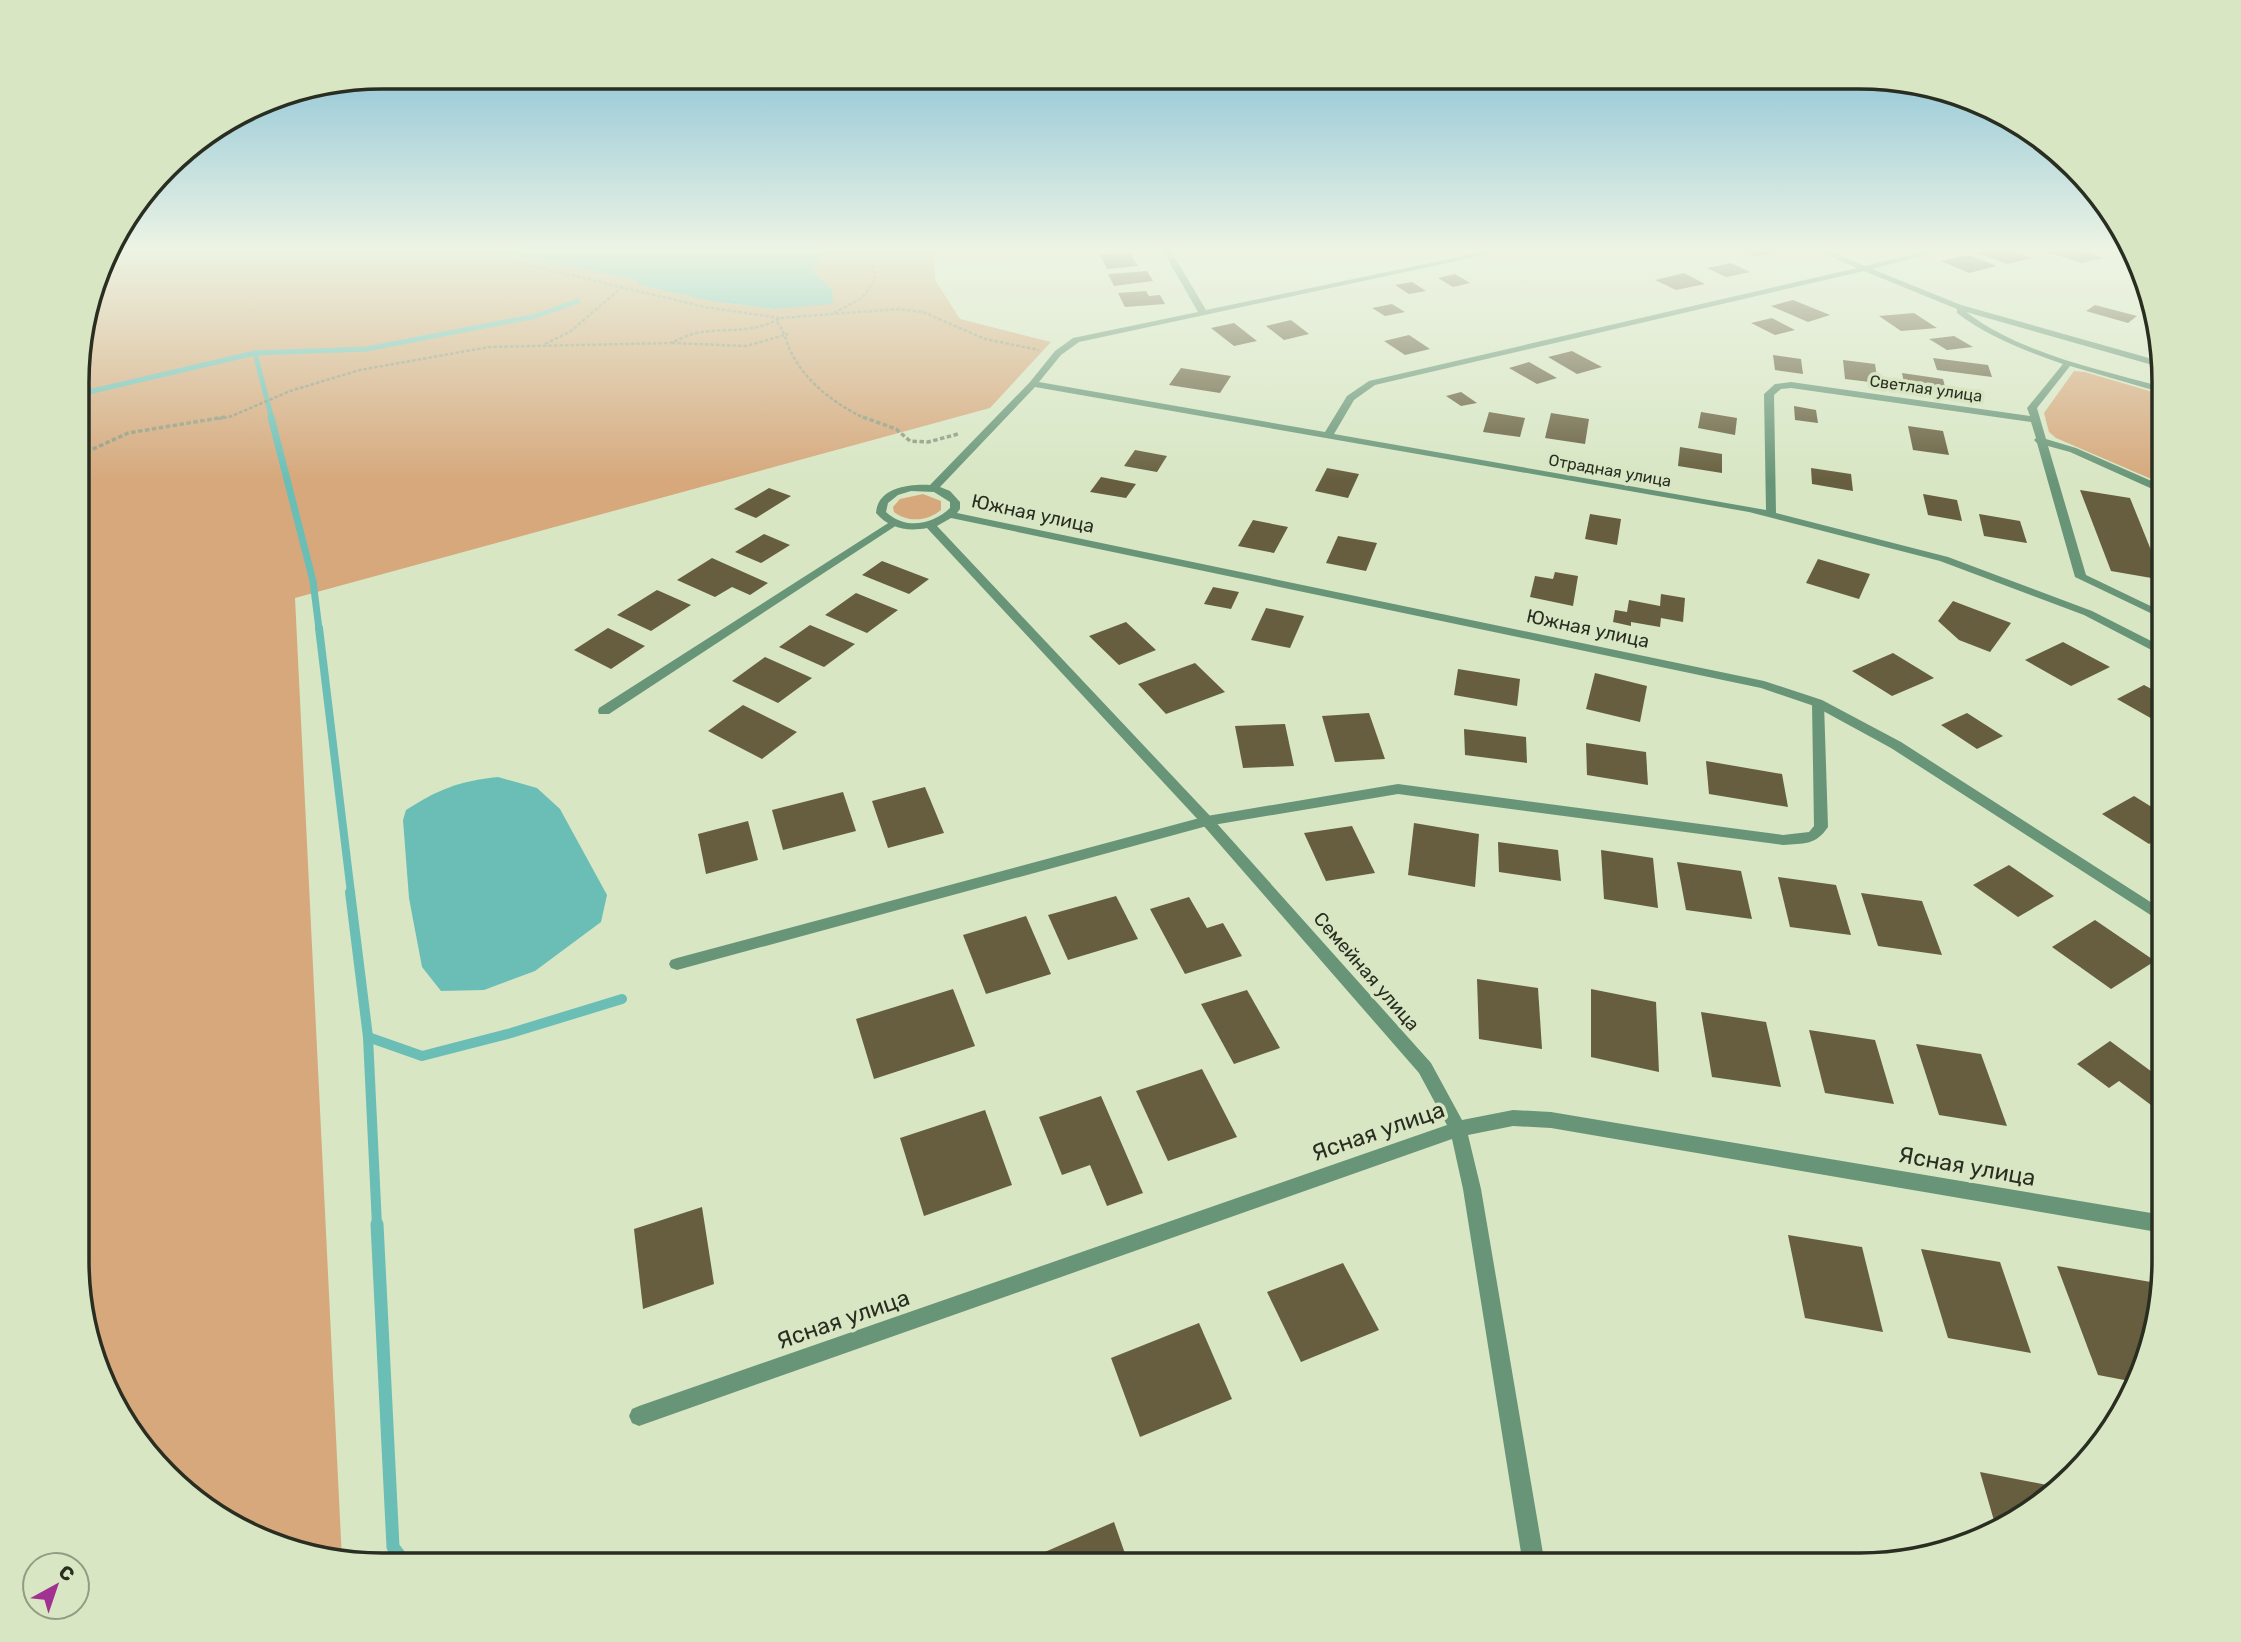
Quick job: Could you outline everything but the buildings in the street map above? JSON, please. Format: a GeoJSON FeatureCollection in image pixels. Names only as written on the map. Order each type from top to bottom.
{"type":"FeatureCollection","features":[{"type":"Feature","properties":{"kind":"street"},"geometry":{"type":"LineString","coordinates":[[933,488],[1033,384],[1058,354],[1076,340],[1134,328]]}},
{"type":"Feature","properties":{"kind":"street"},"geometry":{"type":"LineString","coordinates":[[1328,436],[1357,389],[1372,383],[1612,328]]}},
{"type":"Feature","properties":{"kind":"street"},"geometry":{"type":"LineString","coordinates":[[1984,328],[2069,362],[2152,387]]}},
{"type":"Feature","properties":{"kind":"street"},"geometry":{"type":"LineString","coordinates":[[2032,328],[2151,361]]}},
{"type":"Feature","properties":{"kind":"street"},"geometry":{"type":"LineString","coordinates":[[2069,362],[2032,408],[2039,440],[2081,577],[2152,612]]}},
{"type":"Feature","properties":{"kind":"street","name":"Отрадная улица"},"geometry":{"type":"LineString","coordinates":[[1033,384],[1771,515],[1944,559],[2088,613],[2152,646]]}},
{"type":"Feature","properties":{"kind":"street","name":"Светлая улица"},"geometry":{"type":"LineString","coordinates":[[1771,515],[1769,394],[1778,386],[1791,384],[2035,420]]}},
{"type":"Feature","properties":{"kind":"street"},"geometry":{"type":"LineString","coordinates":[[2039,440],[2073,450],[2152,485]]}},
{"type":"Feature","properties":{"kind":"street"},"geometry":{"type":"LineString","coordinates":[[910,488],[933,488],[951,496],[955,502],[950,515],[930,525],[904,526],[893,523],[881,513],[884,500],[890,495],[910,488]]}},
{"type":"Feature","properties":{"kind":"street","name":"Южная улица"},"geometry":{"type":"LineString","coordinates":[[950,515],[1764,685],[1818,703],[1896,745],[2152,910]]}},
{"type":"Feature","properties":{"kind":"street"},"geometry":{"type":"LineString","coordinates":[[604,711],[893,523]]}},
{"type":"Feature","properties":{"kind":"street","name":"Семейная улица"},"geometry":{"type":"LineString","coordinates":[[930,525],[1207,821],[1425,1068],[1458,1129],[1472,1189],[1532,1553]]}},
{"type":"Feature","properties":{"kind":"street"},"geometry":{"type":"LineString","coordinates":[[677,964],[1207,821],[1398,789],[1783,840],[1813,837],[1821,827],[1818,703]]}},
{"type":"Feature","properties":{"kind":"street","name":"Ясная улица"},"geometry":{"type":"LineString","coordinates":[[639,1416],[1458,1129],[1513,1118],[1551,1120],[2152,1222]]}},
{"type":"Feature","properties":{"kind":"path"},"geometry":{"type":"LineString","coordinates":[[544,344],[575,328]]}},
{"type":"Feature","properties":{"kind":"path"},"geometry":{"type":"LineString","coordinates":[[670,343],[695,333],[733,332],[752,328]]}},
{"type":"Feature","properties":{"kind":"path"},"geometry":{"type":"LineString","coordinates":[[782,328],[788,334],[789,349],[820,390],[848,410],[876,423],[899,428],[910,441],[928,442],[964,432],[987,430]]}},
{"type":"Feature","properties":{"kind":"path"},"geometry":{"type":"LineString","coordinates":[[959,328],[985,339],[1058,354]]}},
{"type":"Feature","properties":{"kind":"path"},"geometry":{"type":"LineString","coordinates":[[89,451],[128,433],[159,426],[201,424],[232,416],[290,391],[360,370],[489,347],[670,343],[759,346],[788,334]]}},
{"type":"Feature","properties":{"kind":"shaded area"},"geometry":{"type":"Polygon","coordinates":[[[95,328],[994,328],[1051,342],[990,408],[295,598],[341,1550],[306,1543],[252,1523],[219,1503],[175,1467],[139,1423],[119,1390],[99,1336],[95,1317],[89,1260],[89,382],[95,328]]]}},
{"type":"Feature","properties":{"kind":"shaded area"},"geometry":{"type":"Polygon","coordinates":[[[2074,371],[2152,392],[2152,479],[2056,438],[2049,432],[2044,413],[2074,371]]]}},
{"type":"Feature","properties":{"kind":"shaded area"},"geometry":{"type":"Polygon","coordinates":[[[923,494],[941,501],[941,510],[918,519],[905,518],[894,512],[893,507],[900,499],[923,494]]]}},
{"type":"Feature","properties":{"kind":"water"},"geometry":{"type":"Polygon","coordinates":[[[498,777],[537,788],[560,809],[607,895],[601,922],[535,971],[484,990],[441,991],[422,967],[409,898],[403,820],[406,810],[439,791],[472,781],[498,777]]]}},
{"type":"Feature","properties":{"kind":"waterway"},"geometry":{"type":"LineString","coordinates":[[255,353],[367,349],[476,328]]}},
{"type":"Feature","properties":{"kind":"waterway"},"geometry":{"type":"LineString","coordinates":[[89,392],[255,353]]}},
{"type":"Feature","properties":{"kind":"waterway"},"geometry":{"type":"LineString","coordinates":[[255,353],[266,396]]}},
{"type":"Feature","properties":{"kind":"waterway"},"geometry":{"type":"LineString","coordinates":[[267,400],[272,419]]}},
{"type":"Feature","properties":{"kind":"waterway"},"geometry":{"type":"LineString","coordinates":[[271,417],[313,581],[319,629]]}},
{"type":"Feature","properties":{"kind":"waterway"},"geometry":{"type":"LineString","coordinates":[[319,628],[351,893]]}},
{"type":"Feature","properties":{"kind":"waterway"},"geometry":{"type":"LineString","coordinates":[[350,892],[368,1037]]}},
{"type":"Feature","properties":{"kind":"waterway"},"geometry":{"type":"LineString","coordinates":[[368,1037],[422,1056],[511,1033],[622,999]]}},
{"type":"Feature","properties":{"kind":"waterway"},"geometry":{"type":"LineString","coordinates":[[368,1037],[377,1226]]}},
{"type":"Feature","properties":{"kind":"waterway"},"geometry":{"type":"LineString","coordinates":[[377,1224],[393,1547],[398,1553]]}}]}
